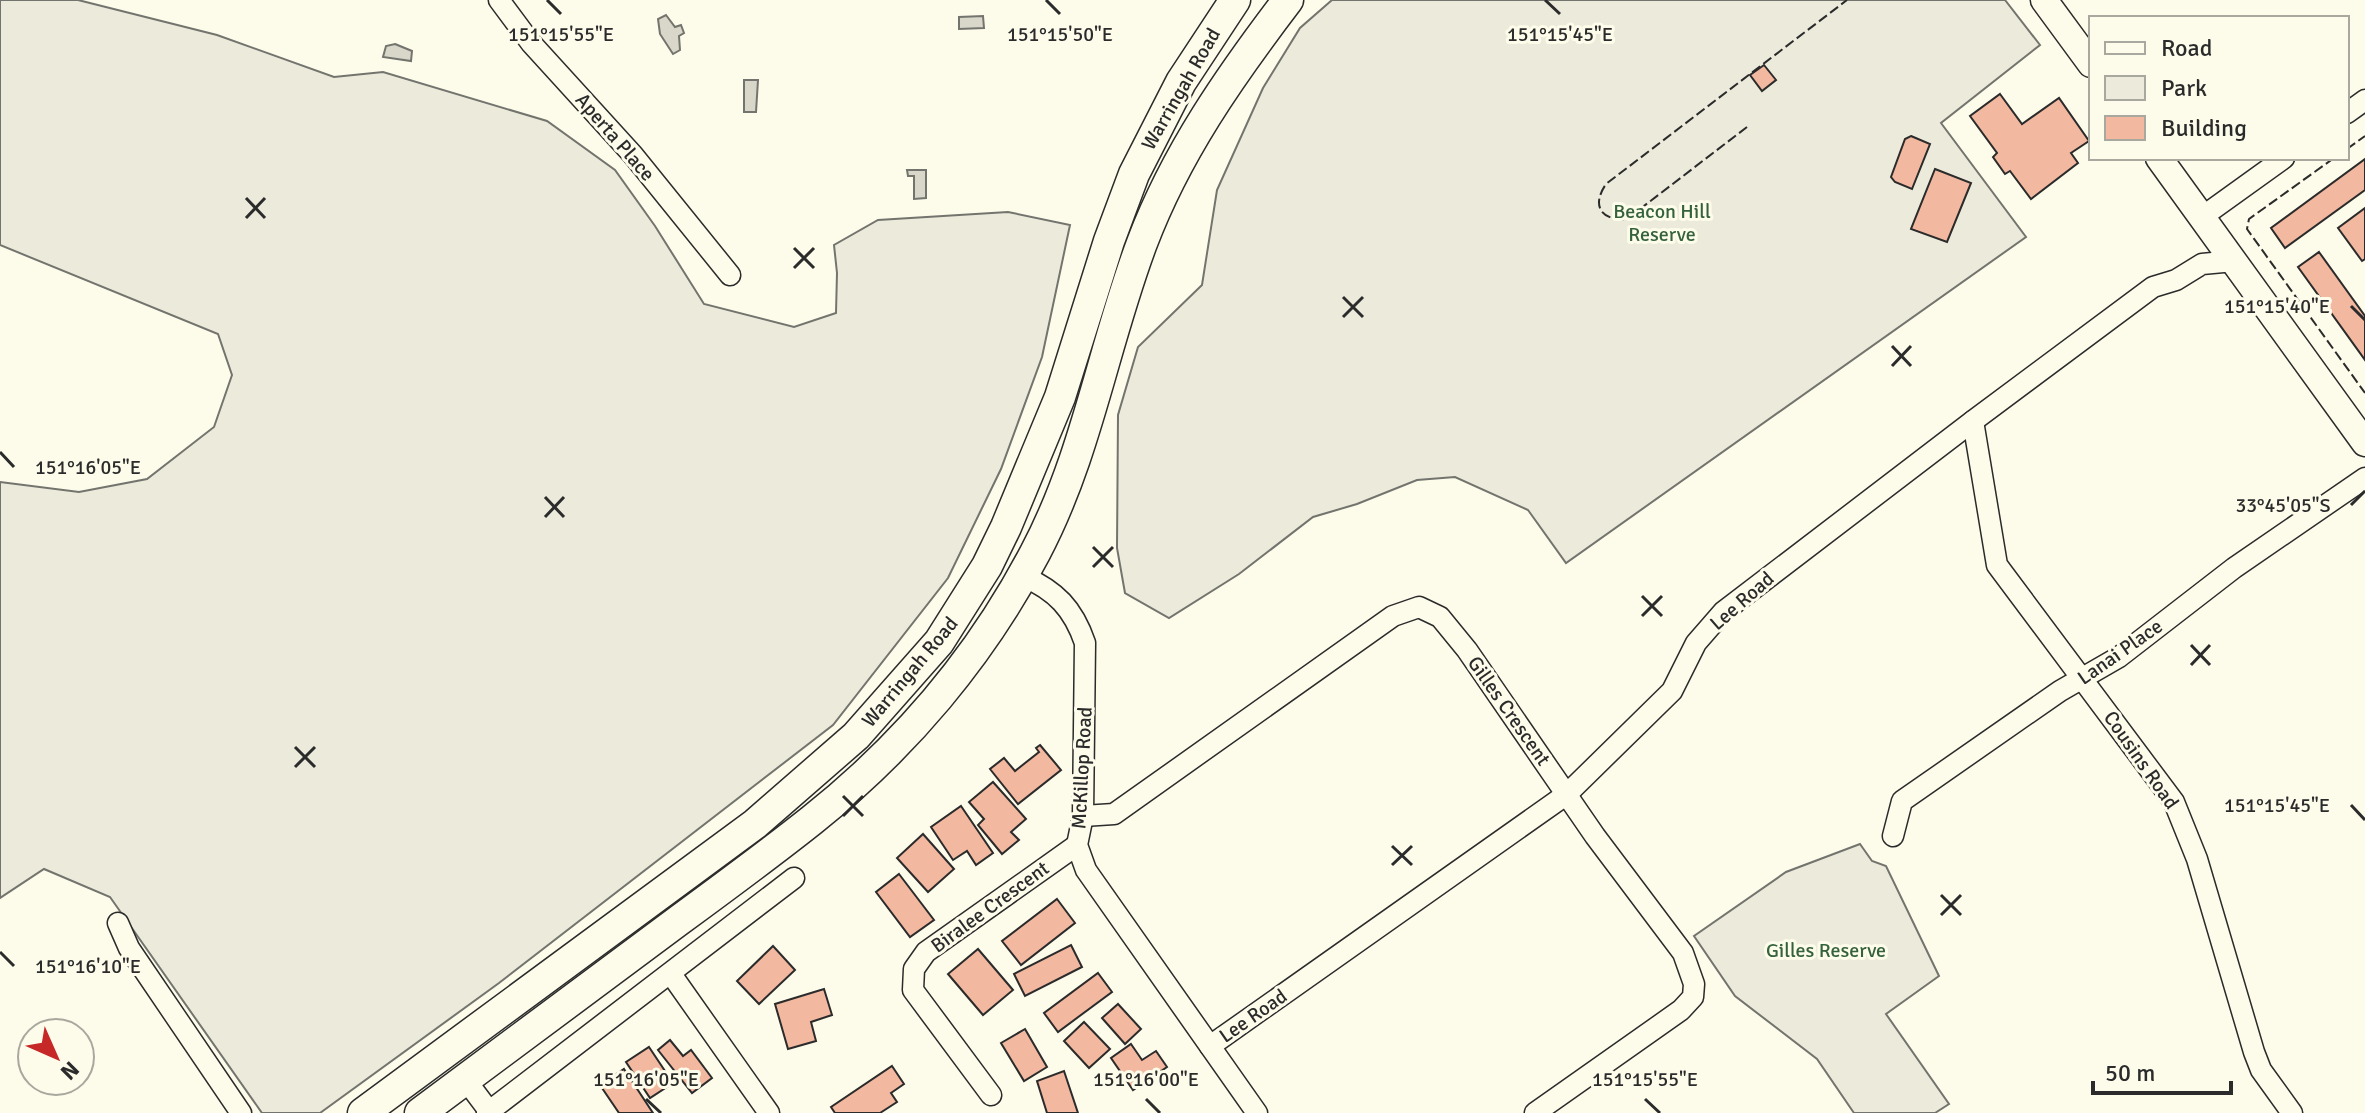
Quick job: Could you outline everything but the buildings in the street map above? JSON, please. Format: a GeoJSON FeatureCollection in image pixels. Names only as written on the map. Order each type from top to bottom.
{"type":"FeatureCollection","features":[{"type":"Feature","properties":{"kind":"highway","name":"Warringah Road"},"geometry":{"type":"LineString","coordinates":[[420,1113],[779,845],[850,787],[925,712],[964,666],[1023,576],[1053,517],[1076,460],[1121,305],[1169,181],[1220,91],[1288,0]]}},
{"type":"Feature","properties":{"kind":"highway","name":"Warringah Road"},"geometry":{"type":"LineString","coordinates":[[363,1113],[755,824],[856,736],[939,642],[990,561],[1060,397],[1109,241],[1134,174],[1181,82],[1231,3]]}},
{"type":"Feature","properties":{"kind":"highway","name":"McKillop Road"},"geometry":{"type":"LineString","coordinates":[[990,561],[1023,576]]}},
{"type":"Feature","properties":{"kind":"main road"},"geometry":{"type":"LineString","coordinates":[[2044,0],[2089,61]]}},
{"type":"Feature","properties":{"kind":"main road"},"geometry":{"type":"LineString","coordinates":[[2160,160],[2365,443]]}},
{"type":"Feature","properties":{"kind":"street","name":"Aperta Place"},"geometry":{"type":"LineString","coordinates":[[499,0],[531,43],[633,155],[730,275]]}},
{"type":"Feature","properties":{"kind":"street"},"geometry":{"type":"LineString","coordinates":[[2202,217],[2281,160]]}},
{"type":"Feature","properties":{"kind":"street","name":"Lee Road"},"geometry":{"type":"LineString","coordinates":[[1210,1046],[1567,794],[1672,691],[1696,643],[1723,612],[2153,287],[2176,280],[2202,264],[2234,261]]}},
{"type":"Feature","properties":{"kind":"street","name":"Cousins Road"},"geometry":{"type":"LineString","coordinates":[[1973,421],[1997,565],[2174,802],[2197,859],[2254,1052],[2261,1070],[2292,1113]]}},
{"type":"Feature","properties":{"kind":"street","name":"Lanai Place"},"geometry":{"type":"LineString","coordinates":[[1893,836],[1902,801],[2060,691],[2119,657],[2234,568],[2365,478]]}},
{"type":"Feature","properties":{"kind":"street","name":"McKillop Road"},"geometry":{"type":"LineString","coordinates":[[1023,576],[1044,586],[1063,601],[1075,618],[1085,643],[1083,816],[1077,845],[1086,870],[1257,1113]]}},
{"type":"Feature","properties":{"kind":"street","name":"Gilles Crescent"},"geometry":{"type":"LineString","coordinates":[[1083,816],[1114,814],[1393,616],[1419,607],[1440,617],[1467,650],[1683,953],[1694,984],[1693,997],[1681,1010],[1535,1113]]}},
{"type":"Feature","properties":{"kind":"street","name":"Biralee Crescent"},"geometry":{"type":"LineString","coordinates":[[991,1095],[913,990],[914,969],[926,952],[1077,845]]}},
{"type":"Feature","properties":{"kind":"street"},"geometry":{"type":"LineString","coordinates":[[465,1079],[488,1112],[794,878]]}},
{"type":"Feature","properties":{"kind":"street"},"geometry":{"type":"LineString","coordinates":[[118,923],[129,948],[241,1113]]}},
{"type":"Feature","properties":{"kind":"street"},"geometry":{"type":"LineString","coordinates":[[671,974],[769,1113]]}},
{"type":"Feature","properties":{"kind":"green space"},"geometry":{"type":"Polygon","coordinates":[[[0,0],[78,0],[217,35],[334,77],[383,72],[547,121],[615,170],[704,304],[794,327],[836,313],[834,245],[878,220],[1008,212],[1070,225],[1042,357],[1001,469],[948,578],[833,725],[499,983],[320,1113],[262,1113],[110,897],[44,869],[0,898],[0,482],[79,492],[147,479],[214,427],[232,375],[218,334],[0,245],[0,0]]]}},
{"type":"Feature","properties":{"kind":"green space","name":"Beacon Hill Reserve"},"geometry":{"type":"Polygon","coordinates":[[[1332,0],[2005,0],[2040,45],[1941,123],[2026,237],[1566,563],[1528,510],[1455,477],[1417,480],[1357,504],[1313,517],[1239,574],[1169,618],[1125,593],[1117,548],[1118,415],[1138,347],[1202,285],[1217,190],[1263,88],[1300,28],[1332,0]]]}},
{"type":"Feature","properties":{"kind":"green space","name":"Gilles Reserve"},"geometry":{"type":"Polygon","coordinates":[[[1860,844],[1872,861],[1886,866],[1939,976],[1886,1014],[1949,1104],[1935,1113],[1854,1113],[1817,1059],[1735,996],[1694,936],[1786,872],[1860,844]]]}},
{"type":"Feature","properties":{"kind":"shaded area"},"geometry":{"type":"Polygon","coordinates":[[[666,15],[675,27],[681,25],[684,33],[679,36],[680,50],[673,54],[660,34],[658,19],[666,15]]]}},
{"type":"Feature","properties":{"kind":"shaded area"},"geometry":{"type":"Polygon","coordinates":[[[983,16],[984,28],[959,29],[959,17],[983,16]]]}},
{"type":"Feature","properties":{"kind":"shaded area"},"geometry":{"type":"Polygon","coordinates":[[[395,44],[412,51],[411,61],[383,57],[386,46],[395,44]]]}},
{"type":"Feature","properties":{"kind":"shaded area"},"geometry":{"type":"Polygon","coordinates":[[[744,80],[758,80],[756,112],[744,112],[744,80]]]}},
{"type":"Feature","properties":{"kind":"shaded area"},"geometry":{"type":"Polygon","coordinates":[[[907,170],[926,170],[926,198],[914,199],[914,176],[908,176],[907,170]]]}},
{"type":"Feature","properties":{"kind":"fence"},"geometry":{"type":"LineString","coordinates":[[1747,127],[1627,219],[1605,215],[1601,210],[1599,199],[1606,184],[1847,0]]}},
{"type":"Feature","properties":{"kind":"fence"},"geometry":{"type":"LineString","coordinates":[[2349,148],[2365,136]]}},
{"type":"Feature","properties":{"kind":"fence"},"geometry":{"type":"LineString","coordinates":[[2331,160],[2249,219],[2247,229],[2365,393]]}}]}
